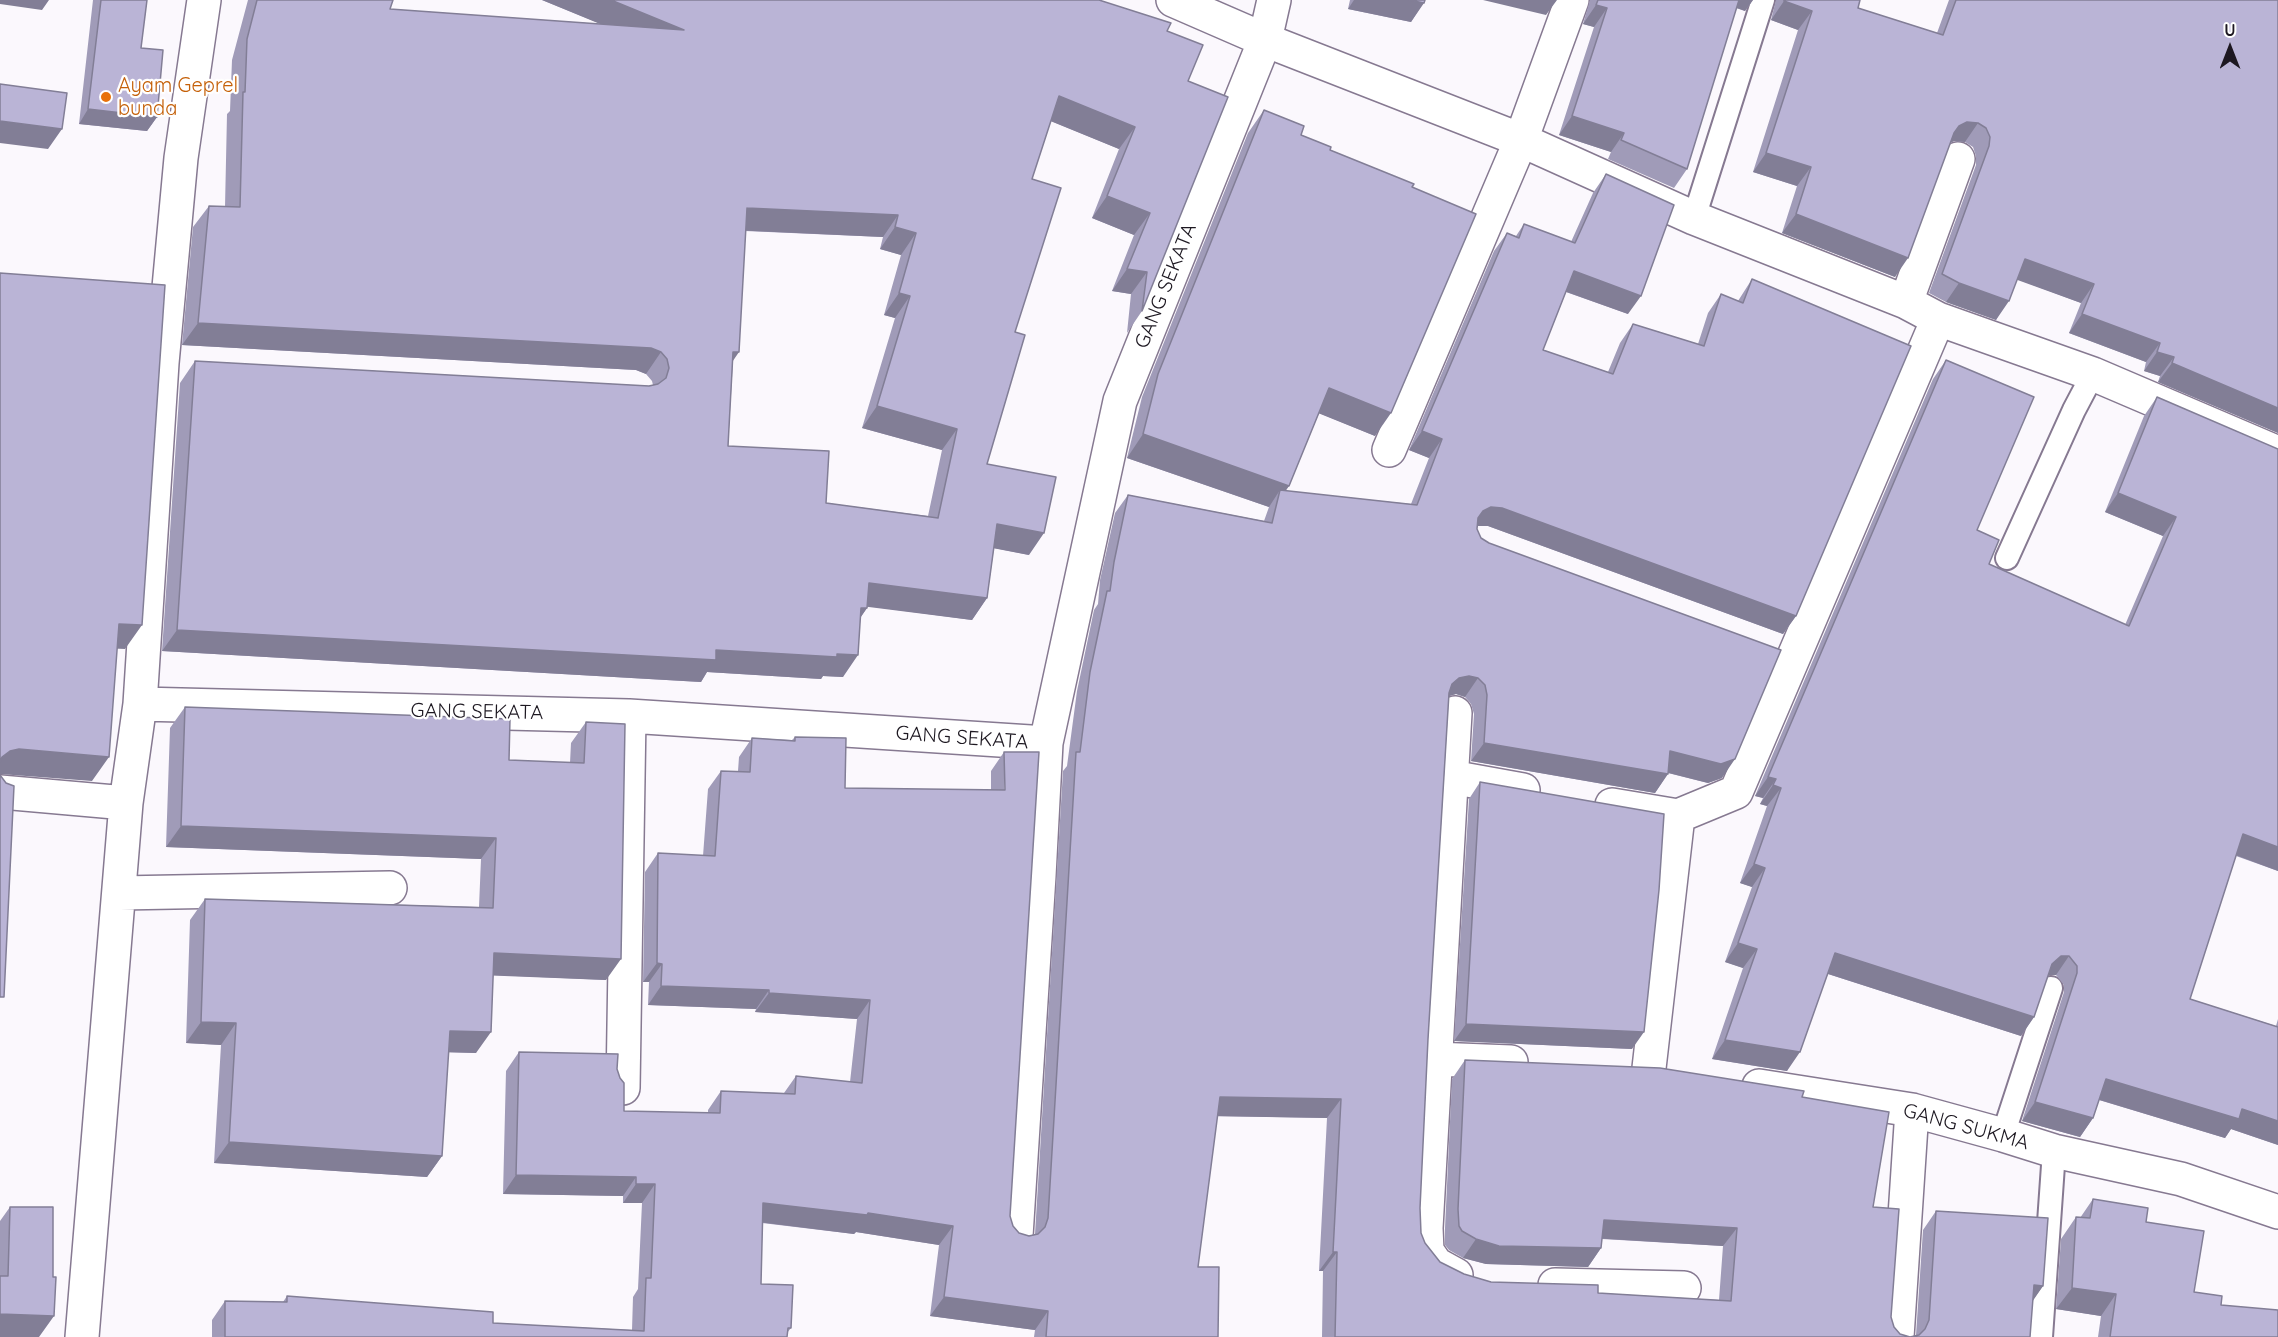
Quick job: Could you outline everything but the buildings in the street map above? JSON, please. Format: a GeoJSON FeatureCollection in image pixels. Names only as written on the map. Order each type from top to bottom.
{"type":"FeatureCollection","features":[{"type":"Feature","properties":{"kind":"street"},"geometry":{"type":"LineString","coordinates":[[82,1337],[126,803],[140,704],[162,363],[181,158],[204,0]]}},
{"type":"Feature","properties":{"kind":"street"},"geometry":{"type":"LineString","coordinates":[[1173,0],[1265,40],[1521,140],[1694,218],[1906,302],[1938,319],[2093,375],[2278,453]]}},
{"type":"Feature","properties":{"kind":"street","name":"GANG SEKATA"},"geometry":{"type":"LineString","coordinates":[[140,704],[629,716],[1046,743],[1120,401],[1265,40],[1274,0]]}},
{"type":"Feature","properties":{"kind":"street"},"geometry":{"type":"LineString","coordinates":[[1389,450],[1521,140],[1572,0]]}},
{"type":"Feature","properties":{"kind":"street"},"geometry":{"type":"LineString","coordinates":[[1906,302],[1958,159]]}},
{"type":"Feature","properties":{"kind":"street"},"geometry":{"type":"LineString","coordinates":[[1587,801],[1678,816],[1736,792],[1782,654],[1938,319]]}},
{"type":"Feature","properties":{"kind":"street"},"geometry":{"type":"LineString","coordinates":[[162,363],[194,365]]}},
{"type":"Feature","properties":{"kind":"street"},"geometry":{"type":"LineString","coordinates":[[1455,713],[1434,1059],[1426,1228],[1427,1251],[1436,1264],[1456,1275],[1483,1282]]}},
{"type":"Feature","properties":{"kind":"street"},"geometry":{"type":"LineString","coordinates":[[623,1088],[629,716]]}},
{"type":"Feature","properties":{"kind":"street"},"geometry":{"type":"LineString","coordinates":[[1016,1236],[1040,876],[1046,743]]}},
{"type":"Feature","properties":{"kind":"street"},"geometry":{"type":"LineString","coordinates":[[1451,777],[1553,795]]}},
{"type":"Feature","properties":{"kind":"street"},"geometry":{"type":"LineString","coordinates":[[0,792],[126,803]]}},
{"type":"Feature","properties":{"kind":"street"},"geometry":{"type":"LineString","coordinates":[[1649,1069],[1678,816]]}},
{"type":"Feature","properties":{"kind":"street"},"geometry":{"type":"LineString","coordinates":[[120,893],[390,888]]}},
{"type":"Feature","properties":{"kind":"street"},"geometry":{"type":"LineString","coordinates":[[1434,1059],[1541,1063]]}},
{"type":"Feature","properties":{"kind":"street","name":"GANG SUKMA"},"geometry":{"type":"LineString","coordinates":[[1731,1081],[1912,1110],[2003,1134],[2054,1151],[2181,1179],[2278,1212]]}},
{"type":"Feature","properties":{"kind":"street"},"geometry":{"type":"LineString","coordinates":[[1897,1337],[1912,1110]]}},
{"type":"Feature","properties":{"kind":"street"},"geometry":{"type":"LineString","coordinates":[[1530,1284],[1684,1288]]}},
{"type":"Feature","properties":{"kind":"lane"},"geometry":{"type":"LineString","coordinates":[[1694,218],[1763,0]]}},
{"type":"Feature","properties":{"kind":"lane"},"geometry":{"type":"LineString","coordinates":[[2007,558],[2074,410],[2093,375]]}},
{"type":"Feature","properties":{"kind":"lane"},"geometry":{"type":"LineString","coordinates":[[2003,1134],[2051,988]]}},
{"type":"Feature","properties":{"kind":"lane"},"geometry":{"type":"LineString","coordinates":[[2041,1337],[2054,1151]]}},
{"type":"Feature","properties":{"kind":"place","name":"Ayam Geprel bunda"},"geometry":{"type":"Point","coordinates":[106,97]}}]}
